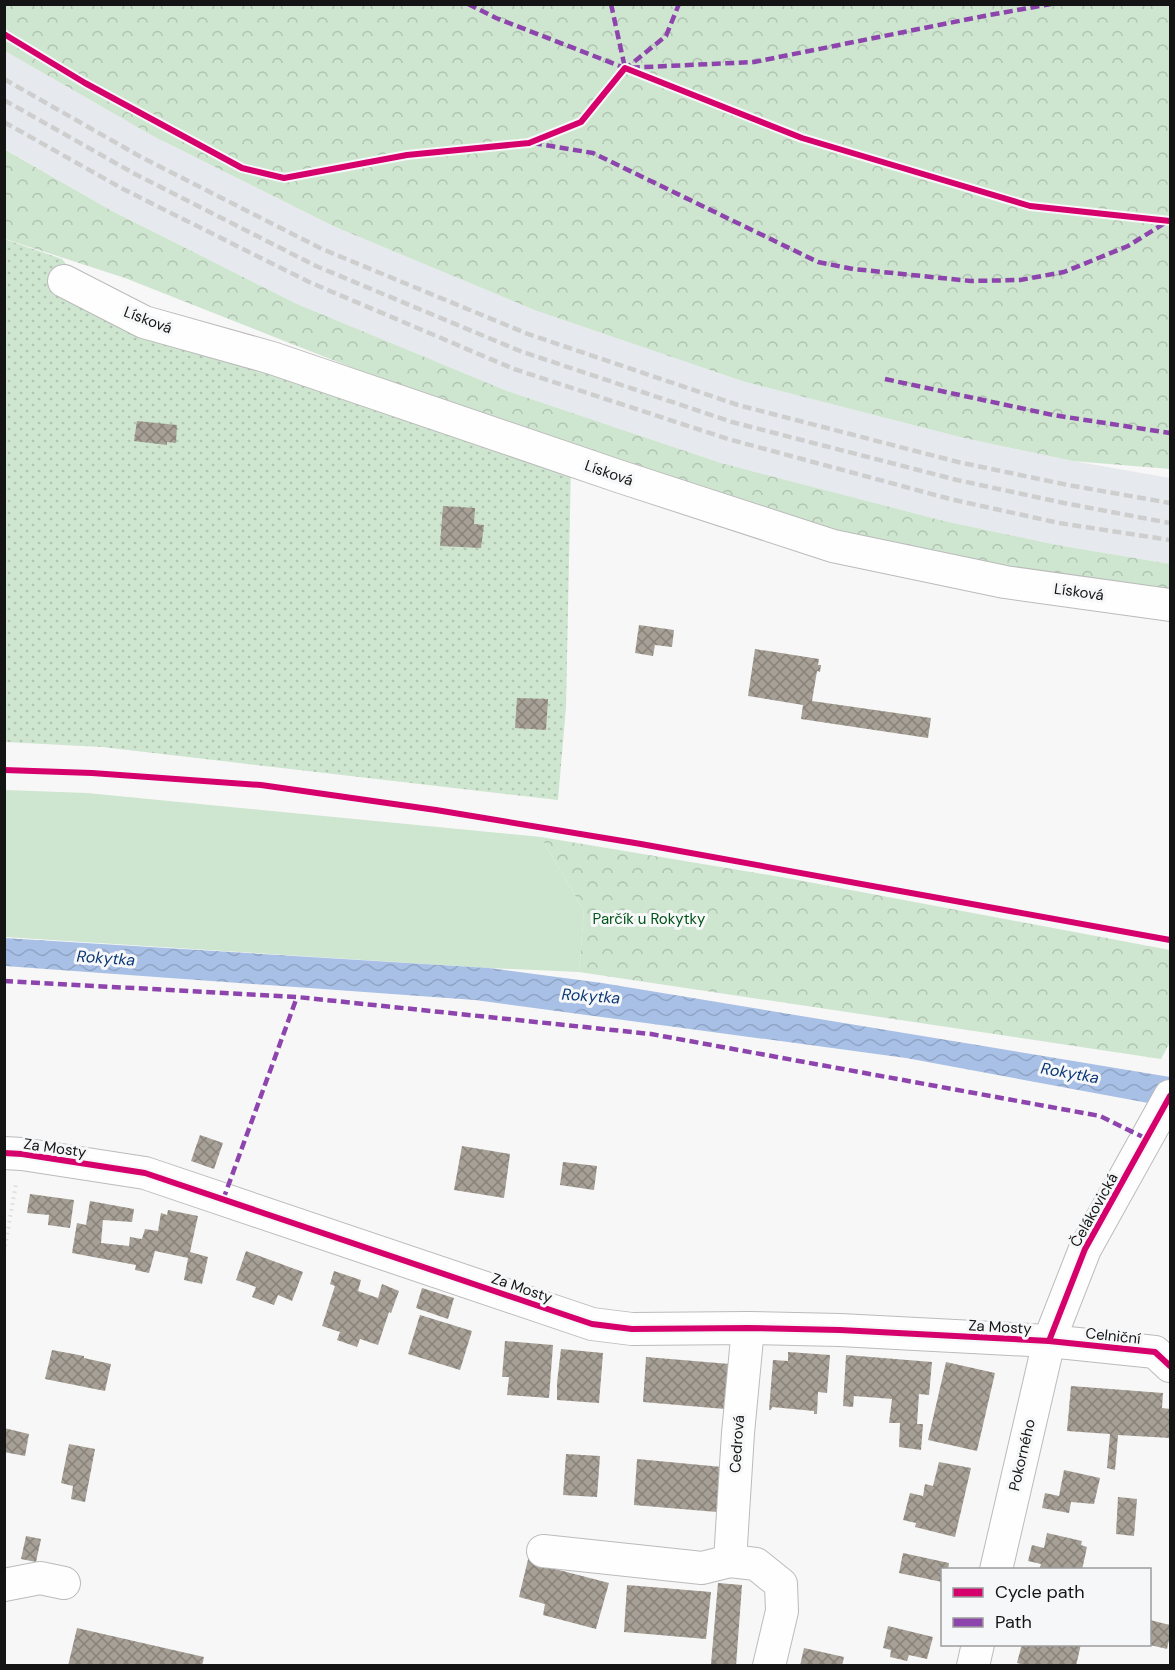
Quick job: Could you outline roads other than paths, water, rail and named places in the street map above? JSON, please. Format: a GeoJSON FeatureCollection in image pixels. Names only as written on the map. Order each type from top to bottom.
{"type":"FeatureCollection","features":[{"type":"Feature","properties":{"kind":"street","name":"Lísková"},"geometry":{"type":"LineString","coordinates":[[64,281],[144,322],[272,358],[833,546],[1005,582],[1170,604]]}},
{"type":"Feature","properties":{"kind":"street","name":"Čelákovická"},"geometry":{"type":"LineString","coordinates":[[1049,1341],[1085,1249],[1170,1096]]}},
{"type":"Feature","properties":{"kind":"street","name":"Za Mosty"},"geometry":{"type":"LineString","coordinates":[[13,1154],[145,1173],[592,1324],[632,1329],[840,1330],[1049,1341]]}},
{"type":"Feature","properties":{"kind":"street","name":"Cedrová"},"geometry":{"type":"LineString","coordinates":[[730,1561],[738,1433],[748,1329]]}},
{"type":"Feature","properties":{"kind":"street","name":"Celniční"},"geometry":{"type":"LineString","coordinates":[[1049,1341],[1155,1353],[1170,1366]]}},
{"type":"Feature","properties":{"kind":"street","name":"Pokorného"},"geometry":{"type":"LineString","coordinates":[[996,1568],[1049,1341]]}},
{"type":"Feature","properties":{"kind":"street"},"geometry":{"type":"LineString","coordinates":[[543,1551],[702,1568],[730,1561],[756,1564],[781,1584],[782,1611],[769,1665]]}},
{"type":"Feature","properties":{"kind":"street"},"geometry":{"type":"LineString","coordinates":[[4,1585],[40,1578],[64,1582]]}},
{"type":"Feature","properties":{"kind":"street"},"geometry":{"type":"LineString","coordinates":[[973,1665],[978,1646]]}},
{"type":"Feature","properties":{"kind":"water","name":"Rokytka"},"geometry":{"type":"Polygon","coordinates":[[[4,938],[489,968],[602,983],[1170,1077],[1170,1107],[906,1058],[475,1000],[5,966],[4,938]]]}},
{"type":"Feature","properties":{"kind":"railway"},"geometry":{"type":"LineString","coordinates":[[4,79],[141,157],[322,249],[528,334],[738,405],[958,462],[1170,503]]}},
{"type":"Feature","properties":{"kind":"railway"},"geometry":{"type":"LineString","coordinates":[[4,100],[135,174],[316,266],[520,351],[732,422],[957,480],[1170,523]]}},
{"type":"Feature","properties":{"kind":"railway"},"geometry":{"type":"LineString","coordinates":[[4,122],[123,189],[309,282],[514,369],[728,439],[950,499],[1059,523],[1170,540]]}},
{"type":"Feature","properties":{"kind":"park label","name":"Parčík u Rokytky"},"geometry":{"type":"Point","coordinates":[649,919]}}]}
